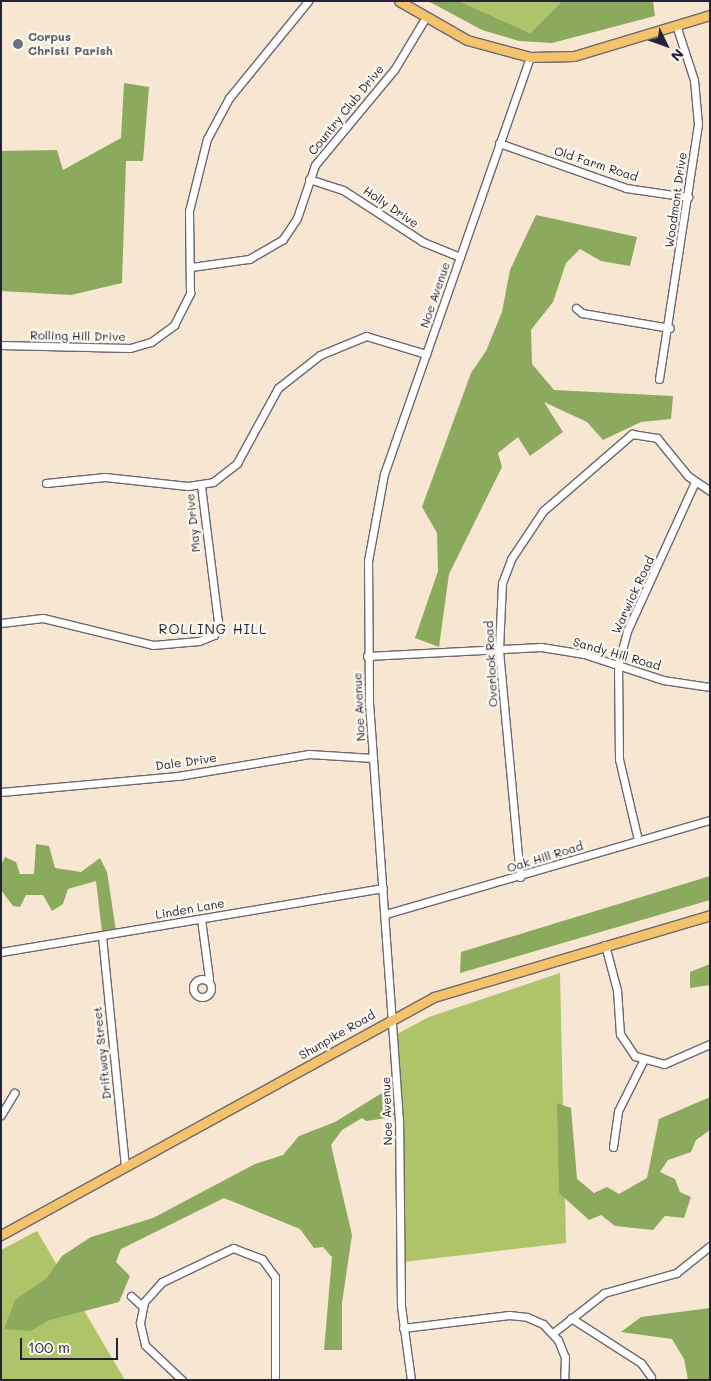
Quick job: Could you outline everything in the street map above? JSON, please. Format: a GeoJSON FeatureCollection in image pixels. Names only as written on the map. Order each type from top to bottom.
{"type":"FeatureCollection","features":[{"type":"Feature","properties":{"kind":"main road"},"geometry":{"type":"LineString","coordinates":[[399,1],[467,40],[530,57],[574,56],[710,15]]}},
{"type":"Feature","properties":{"kind":"main road","name":"Shunpike Road"},"geometry":{"type":"LineString","coordinates":[[1,1235],[394,1017],[459,987],[710,915]]}},
{"type":"Feature","properties":{"kind":"street","name":"Rolling Hill Drive"},"geometry":{"type":"LineString","coordinates":[[1,344],[90,350],[144,346],[164,334],[184,309],[191,266],[192,190],[213,125],[237,88],[308,1]]}},
{"type":"Feature","properties":{"kind":"street","name":"Country Club Drive"},"geometry":{"type":"LineString","coordinates":[[191,266],[250,259],[271,250],[294,225],[309,179],[323,153],[394,70],[426,17]]}},
{"type":"Feature","properties":{"kind":"street","name":"Woodmont Drive"},"geometry":{"type":"LineString","coordinates":[[659,379],[670,328],[698,111],[676,25]]}},
{"type":"Feature","properties":{"kind":"street","name":"Noe Avenue"},"geometry":{"type":"LineString","coordinates":[[412,1380],[403,1328],[394,1017],[373,758],[367,656],[367,580],[374,515],[426,354],[530,57]]}},
{"type":"Feature","properties":{"kind":"street","name":"Old Farm Road"},"geometry":{"type":"LineString","coordinates":[[499,142],[626,188],[688,197]]}},
{"type":"Feature","properties":{"kind":"street","name":"Holly Drive"},"geometry":{"type":"LineString","coordinates":[[309,179],[351,194],[423,242],[460,257]]}},
{"type":"Feature","properties":{"kind":"street"},"geometry":{"type":"LineString","coordinates":[[576,308],[582,313],[670,328]]}},
{"type":"Feature","properties":{"kind":"street","name":"May Drive"},"geometry":{"type":"LineString","coordinates":[[1,623],[43,618],[153,645],[198,641],[214,635],[218,622],[201,485],[233,468],[278,388],[320,355],[366,336],[426,354]]}},
{"type":"Feature","properties":{"kind":"street","name":"Overlook Road"},"geometry":{"type":"LineString","coordinates":[[520,877],[499,649],[502,583],[526,531],[624,437],[638,432],[657,438],[695,482]]}},
{"type":"Feature","properties":{"kind":"street"},"geometry":{"type":"LineString","coordinates":[[46,483],[106,477],[201,485]]}},
{"type":"Feature","properties":{"kind":"street"},"geometry":{"type":"LineString","coordinates":[[695,482],[710,492]]}},
{"type":"Feature","properties":{"kind":"street","name":"Warwick Road"},"geometry":{"type":"LineString","coordinates":[[638,840],[619,759],[618,665],[627,631],[695,482]]}},
{"type":"Feature","properties":{"kind":"street","name":"Sandy Hill Road"},"geometry":{"type":"LineString","coordinates":[[367,656],[541,647],[618,665],[663,680],[710,687]]}},
{"type":"Feature","properties":{"kind":"street","name":"Dale Drive"},"geometry":{"type":"LineString","coordinates":[[1,792],[178,776],[309,754],[373,758]]}},
{"type":"Feature","properties":{"kind":"street","name":"Oak Hill Road"},"geometry":{"type":"LineString","coordinates":[[386,914],[520,877],[638,840],[710,820]]}},
{"type":"Feature","properties":{"kind":"street","name":"Linden Lane"},"geometry":{"type":"LineString","coordinates":[[1,952],[383,888]]}},
{"type":"Feature","properties":{"kind":"street"},"geometry":{"type":"LineString","coordinates":[[201,919],[208,978]]}},
{"type":"Feature","properties":{"kind":"street","name":"Driftway Street"},"geometry":{"type":"LineString","coordinates":[[102,936],[125,1167]]}},
{"type":"Feature","properties":{"kind":"street"},"geometry":{"type":"LineString","coordinates":[[605,945],[617,990],[620,1034],[642,1060],[673,1062],[710,1044]]}},
{"type":"Feature","properties":{"kind":"street"},"geometry":{"type":"LineString","coordinates":[[613,1148],[618,1111],[642,1060]]}},
{"type":"Feature","properties":{"kind":"street"},"geometry":{"type":"LineString","coordinates":[[1,1115],[14,1093]]}},
{"type":"Feature","properties":{"kind":"street"},"geometry":{"type":"LineString","coordinates":[[553,1333],[571,1318],[616,1288],[676,1273],[710,1246]]}},
{"type":"Feature","properties":{"kind":"street"},"geometry":{"type":"LineString","coordinates":[[142,1306],[162,1282],[216,1253],[233,1248],[254,1254],[271,1269],[277,1285],[275,1380]]}},
{"type":"Feature","properties":{"kind":"street"},"geometry":{"type":"LineString","coordinates":[[131,1296],[142,1306],[145,1345],[182,1380]]}},
{"type":"Feature","properties":{"kind":"street"},"geometry":{"type":"LineString","coordinates":[[403,1328],[509,1315],[535,1320],[553,1333],[565,1357],[564,1380]]}},
{"type":"Feature","properties":{"kind":"street"},"geometry":{"type":"LineString","coordinates":[[571,1318],[641,1363],[650,1377]]}},
{"type":"Feature","properties":{"kind":"green space"},"geometry":{"type":"Polygon","coordinates":[[[428,1],[459,1],[530,33],[562,1],[653,1],[655,16],[552,43],[519,41],[482,30],[428,1]]]}},
{"type":"Feature","properties":{"kind":"green space"},"geometry":{"type":"Polygon","coordinates":[[[459,1],[562,1],[530,33],[459,1]]]}},
{"type":"Feature","properties":{"kind":"green space"},"geometry":{"type":"Polygon","coordinates":[[[124,83],[149,87],[143,161],[126,161],[122,283],[71,295],[1,291],[1,151],[57,150],[63,170],[121,138],[124,83]]]}},
{"type":"Feature","properties":{"kind":"green space"},"geometry":{"type":"Polygon","coordinates":[[[536,215],[637,237],[630,266],[601,261],[580,249],[566,263],[553,302],[531,330],[532,364],[554,390],[673,396],[671,419],[641,422],[603,440],[587,422],[544,402],[563,432],[530,456],[518,437],[498,453],[502,467],[449,574],[439,647],[415,638],[438,571],[437,533],[422,507],[471,373],[486,351],[502,312],[510,270],[536,215]]]}},
{"type":"Feature","properties":{"kind":"green space"},"geometry":{"type":"Polygon","coordinates":[[[36,844],[49,846],[55,868],[81,872],[100,858],[107,872],[116,931],[102,932],[96,881],[68,889],[63,904],[52,911],[43,895],[26,895],[20,907],[13,906],[1,890],[1,865],[5,857],[16,862],[20,874],[34,874],[36,844]]]}},
{"type":"Feature","properties":{"kind":"green space"},"geometry":{"type":"Polygon","coordinates":[[[710,876],[710,900],[460,973],[461,952],[710,876]]]}},
{"type":"Feature","properties":{"kind":"green space"},"geometry":{"type":"Polygon","coordinates":[[[710,964],[710,985],[690,988],[690,972],[710,964]]]}},
{"type":"Feature","properties":{"kind":"green space"},"geometry":{"type":"Polygon","coordinates":[[[560,973],[566,1243],[403,1262],[395,1035],[429,1017],[560,973]]]}},
{"type":"Feature","properties":{"kind":"green space"},"geometry":{"type":"Polygon","coordinates":[[[390,1088],[394,1117],[366,1121],[362,1118],[342,1130],[331,1145],[352,1235],[342,1303],[342,1350],[324,1350],[332,1257],[323,1247],[314,1248],[300,1229],[224,1198],[121,1249],[116,1262],[130,1276],[119,1302],[50,1320],[30,1331],[4,1329],[15,1300],[47,1278],[62,1256],[91,1237],[153,1218],[255,1164],[283,1155],[299,1136],[335,1122],[390,1088]]]}},
{"type":"Feature","properties":{"kind":"green space"},"geometry":{"type":"Polygon","coordinates":[[[710,1097],[710,1130],[696,1140],[691,1152],[668,1160],[660,1172],[675,1179],[680,1192],[691,1197],[684,1218],[665,1216],[653,1230],[615,1226],[601,1215],[589,1220],[559,1193],[557,1103],[571,1108],[577,1179],[594,1193],[607,1187],[619,1194],[647,1178],[659,1119],[710,1097]]]}},
{"type":"Feature","properties":{"kind":"green space"},"geometry":{"type":"Polygon","coordinates":[[[37,1231],[125,1380],[1,1380],[1,1250],[37,1231]]]}},
{"type":"Feature","properties":{"kind":"green space"},"geometry":{"type":"Polygon","coordinates":[[[710,1308],[710,1380],[688,1380],[684,1359],[672,1339],[621,1332],[641,1317],[710,1308]]]}},
{"type":"Feature","properties":{"kind":"place","name":"Corpus Christi Parish"},"geometry":{"type":"Point","coordinates":[18,44]}},
{"type":"Feature","properties":{"kind":"district","name":"ROLLING HILL"},"geometry":{"type":"Point","coordinates":[213,629]}}]}
